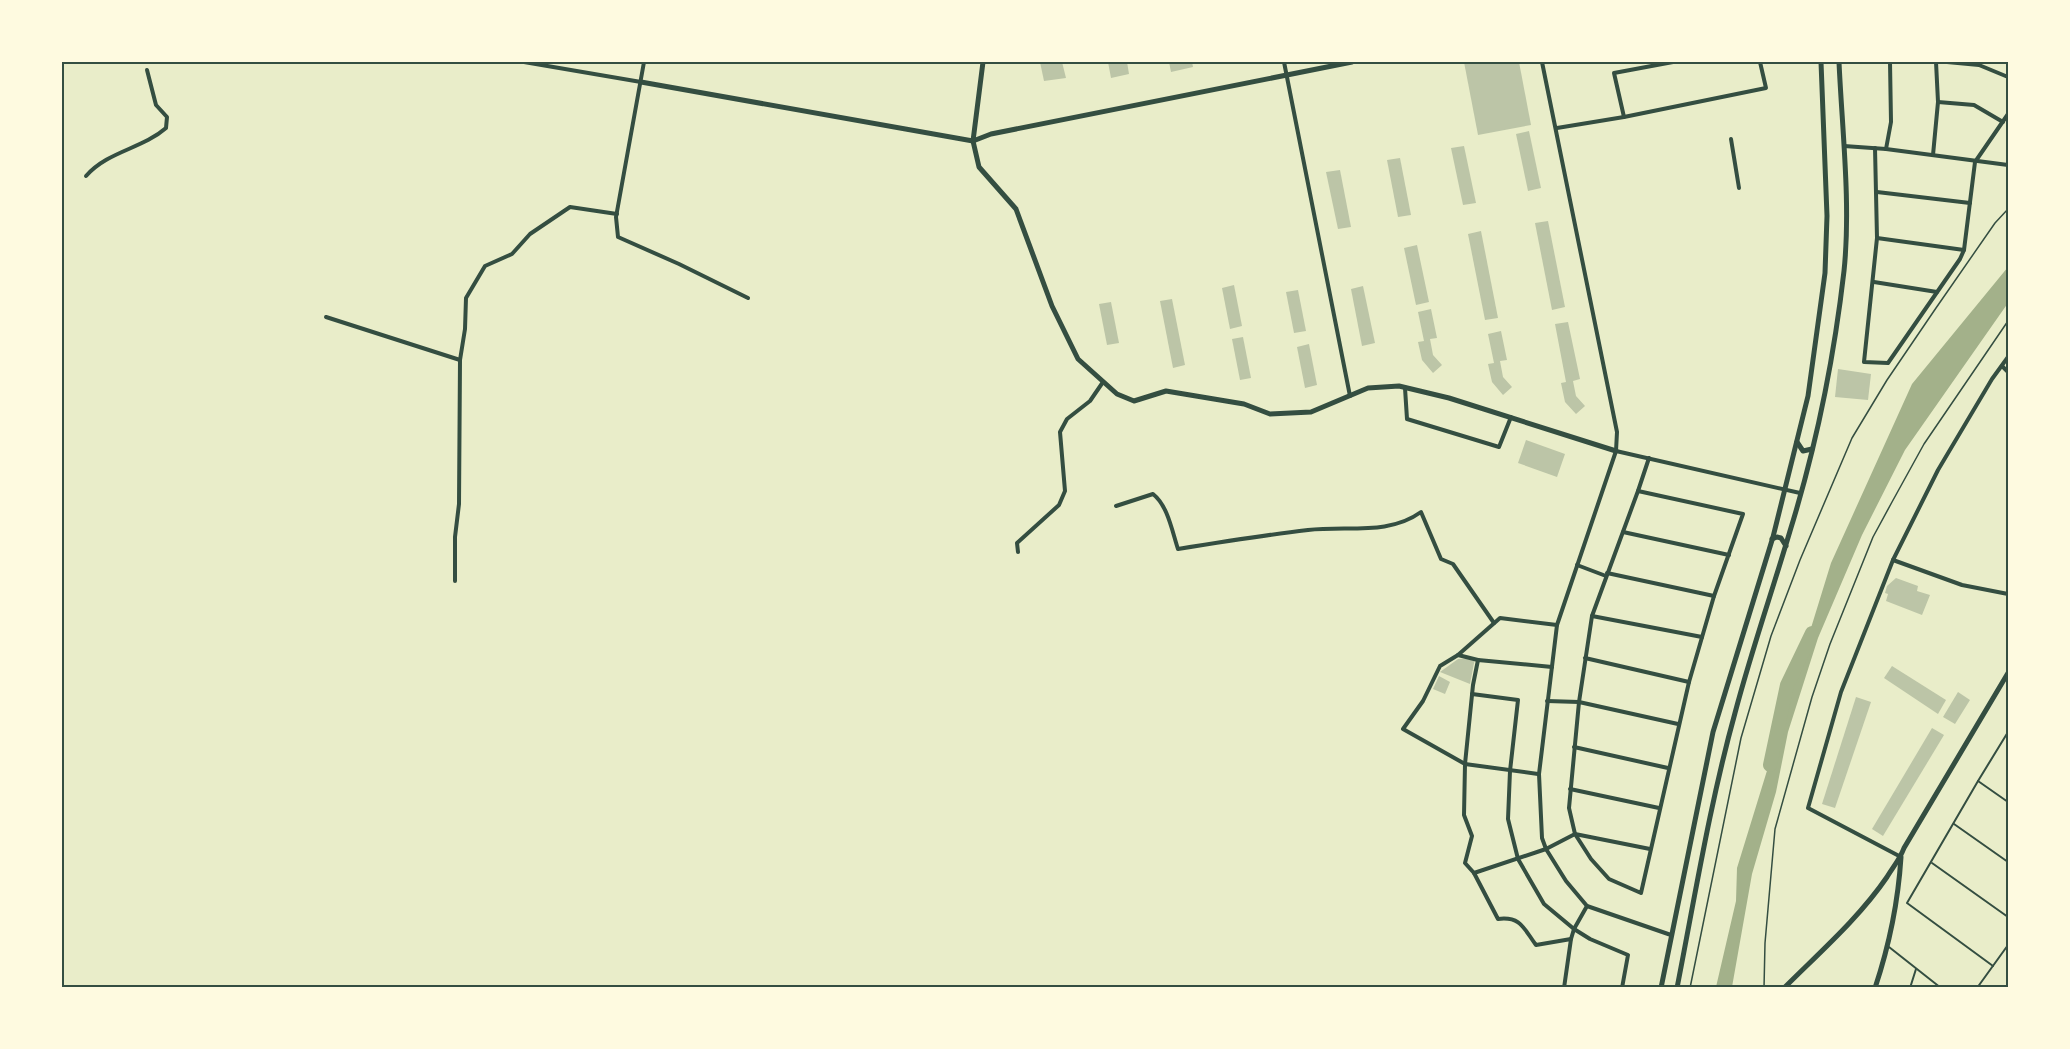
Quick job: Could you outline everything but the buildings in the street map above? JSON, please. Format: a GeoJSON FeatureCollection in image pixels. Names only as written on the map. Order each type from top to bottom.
{"type":"FeatureCollection","features":[{"type":"Feature","properties":{"kind":"street"},"geometry":{"type":"LineString","coordinates":[[524,62],[973,141],[991,134],[1352,62]]}},
{"type":"Feature","properties":{"kind":"street"},"geometry":{"type":"LineString","coordinates":[[644,62],[617,214],[618,237],[748,298]]}},
{"type":"Feature","properties":{"kind":"street"},"geometry":{"type":"LineString","coordinates":[[983,62],[973,141],[978,167],[1016,209],[1052,306],[1078,359],[1117,394],[1134,401],[1166,391],[1244,404],[1270,414],[1311,412],[1368,388],[1405,388],[1449,398],[1616,451],[1800,494]]}},
{"type":"Feature","properties":{"kind":"street"},"geometry":{"type":"LineString","coordinates":[[1284,62],[1350,396]]}},
{"type":"Feature","properties":{"kind":"street"},"geometry":{"type":"LineString","coordinates":[[1542,62],[1617,432],[1616,451],[1557,625],[1539,774],[1542,838],[1546,849],[1566,881],[1587,906],[1671,935]]}},
{"type":"Feature","properties":{"kind":"street"},"geometry":{"type":"LineString","coordinates":[[1624,117],[1614,73],[1673,62]]}},
{"type":"Feature","properties":{"kind":"street"},"geometry":{"type":"LineString","coordinates":[[1557,128],[1624,117],[1766,87],[1760,62]]}},
{"type":"Feature","properties":{"kind":"street"},"geometry":{"type":"LineString","coordinates":[[1661,987],[1713,732],[1786,490],[1808,396],[1825,273],[1827,216],[1821,62]]}},
{"type":"Feature","properties":{"kind":"street"},"geometry":{"type":"LineString","coordinates":[[1677,987],[1734,716],[1800,494],[1834,348],[1844,268],[1846,195],[1839,62]]}},
{"type":"Feature","properties":{"kind":"street"},"geometry":{"type":"LineString","coordinates":[[1886,149],[1891,122],[1890,62]]}},
{"type":"Feature","properties":{"kind":"street"},"geometry":{"type":"LineString","coordinates":[[1933,156],[1938,102],[1936,62]]}},
{"type":"Feature","properties":{"kind":"street"},"geometry":{"type":"LineString","coordinates":[[1947,62],[1979,65],[2008,77]]}},
{"type":"Feature","properties":{"kind":"street"},"geometry":{"type":"LineString","coordinates":[[86,176],[94,166],[131,146],[154,138],[166,128],[167,117],[156,105],[147,70]]}},
{"type":"Feature","properties":{"kind":"street"},"geometry":{"type":"LineString","coordinates":[[1938,102],[1974,105],[2002,122]]}},
{"type":"Feature","properties":{"kind":"street"},"geometry":{"type":"LineString","coordinates":[[1875,148],[1877,238],[1864,362],[1888,363],[1960,260],[1964,250],[1975,162],[2008,114]]}},
{"type":"Feature","properties":{"kind":"street"},"geometry":{"type":"LineString","coordinates":[[1731,139],[1739,188]]}},
{"type":"Feature","properties":{"kind":"street"},"geometry":{"type":"LineString","coordinates":[[1843,146],[1886,149],[2008,165]]}},
{"type":"Feature","properties":{"kind":"street"},"geometry":{"type":"LineString","coordinates":[[1877,192],[1970,203]]}},
{"type":"Feature","properties":{"kind":"street"},"geometry":{"type":"LineString","coordinates":[[455,581],[455,537],[459,504],[460,360],[465,329],[466,298],[485,266],[512,254],[530,234],[570,207],[617,214]]}},
{"type":"Feature","properties":{"kind":"street"},"geometry":{"type":"LineString","coordinates":[[1877,238],[1964,250]]}},
{"type":"Feature","properties":{"kind":"street"},"geometry":{"type":"LineString","coordinates":[[1874,282],[1938,292]]}},
{"type":"Feature","properties":{"kind":"street"},"geometry":{"type":"LineString","coordinates":[[326,317],[460,360]]}},
{"type":"Feature","properties":{"kind":"street"},"geometry":{"type":"LineString","coordinates":[[1901,857],[1808,808],[1841,692],[1893,560],[1938,470],[2008,357]]}},
{"type":"Feature","properties":{"kind":"street"},"geometry":{"type":"LineString","coordinates":[[2002,366],[2008,372]]}},
{"type":"Feature","properties":{"kind":"street"},"geometry":{"type":"LineString","coordinates":[[1018,552],[1017,543],[1059,505],[1065,491],[1060,432],[1067,419],[1090,401],[1103,382]]}},
{"type":"Feature","properties":{"kind":"street"},"geometry":{"type":"LineString","coordinates":[[1405,388],[1407,419],[1499,447],[1511,417]]}},
{"type":"Feature","properties":{"kind":"street"},"geometry":{"type":"LineString","coordinates":[[1797,442],[1803,451],[1812,448]]}},
{"type":"Feature","properties":{"kind":"street"},"geometry":{"type":"LineString","coordinates":[[1638,491],[1743,514],[1714,596],[1689,682],[1641,893],[1609,879],[1591,859],[1575,834],[1569,808],[1579,702],[1592,616],[1649,458]]}},
{"type":"Feature","properties":{"kind":"street"},"geometry":{"type":"LineString","coordinates":[[1116,506],[1153,495],[1166,513],[1178,549],[1310,530],[1387,526],[1410,521],[1421,512],[1441,559],[1453,564],[1494,623]]}},
{"type":"Feature","properties":{"kind":"street"},"geometry":{"type":"LineString","coordinates":[[1623,532],[1729,555]]}},
{"type":"Feature","properties":{"kind":"street"},"geometry":{"type":"LineString","coordinates":[[1772,539],[1781,538],[1785,546]]}},
{"type":"Feature","properties":{"kind":"street"},"geometry":{"type":"LineString","coordinates":[[1893,560],[1962,585],[2008,594]]}},
{"type":"Feature","properties":{"kind":"street"},"geometry":{"type":"LineString","coordinates":[[1577,565],[1606,574],[1714,596]]}},
{"type":"Feature","properties":{"kind":"street"},"geometry":{"type":"LineString","coordinates":[[1592,616],[1702,637]]}},
{"type":"Feature","properties":{"kind":"street"},"geometry":{"type":"LineString","coordinates":[[1539,774],[1465,764],[1403,729],[1423,701],[1440,666],[1458,655],[1500,618],[1557,625]]}},
{"type":"Feature","properties":{"kind":"street"},"geometry":{"type":"LineString","coordinates":[[1458,655],[1478,660],[1552,667]]}},
{"type":"Feature","properties":{"kind":"street"},"geometry":{"type":"LineString","coordinates":[[1585,658],[1689,682]]}},
{"type":"Feature","properties":{"kind":"street"},"geometry":{"type":"LineString","coordinates":[[1478,660],[1465,764],[1464,815],[1472,836],[1465,863],[1474,873],[1498,919],[1517,920],[1536,945],[1571,939]]}},
{"type":"Feature","properties":{"kind":"street"},"geometry":{"type":"LineString","coordinates":[[1875,987],[1889,947],[1899,896],[1901,857],[1904,848],[2008,673]]}},
{"type":"Feature","properties":{"kind":"street"},"geometry":{"type":"LineString","coordinates":[[1472,694],[1518,700],[1510,771],[1508,819],[1518,859],[1544,904],[1590,939],[1628,955],[1622,987]]}},
{"type":"Feature","properties":{"kind":"street"},"geometry":{"type":"LineString","coordinates":[[1548,701],[1579,702],[1678,724]]}},
{"type":"Feature","properties":{"kind":"street"},"geometry":{"type":"LineString","coordinates":[[1574,747],[1668,768]]}},
{"type":"Feature","properties":{"kind":"street"},"geometry":{"type":"LineString","coordinates":[[1570,789],[1659,808]]}},
{"type":"Feature","properties":{"kind":"street"},"geometry":{"type":"LineString","coordinates":[[1474,873],[1546,849],[1575,834],[1650,849]]}},
{"type":"Feature","properties":{"kind":"street"},"geometry":{"type":"LineString","coordinates":[[1784,987],[1862,909],[1901,857]]}},
{"type":"Feature","properties":{"kind":"street"},"geometry":{"type":"LineString","coordinates":[[1564,987],[1571,939],[1587,906]]}},
{"type":"Feature","properties":{"kind":"lane"},"geometry":{"type":"LineString","coordinates":[[1993,966],[1907,903],[2008,732]]}},
{"type":"Feature","properties":{"kind":"lane"},"geometry":{"type":"LineString","coordinates":[[2004,740],[2008,743]]}},
{"type":"Feature","properties":{"kind":"lane"},"geometry":{"type":"LineString","coordinates":[[1978,781],[2008,802]]}},
{"type":"Feature","properties":{"kind":"lane"},"geometry":{"type":"LineString","coordinates":[[1953,824],[2008,862]]}},
{"type":"Feature","properties":{"kind":"lane"},"geometry":{"type":"LineString","coordinates":[[1932,862],[2008,918]]}},
{"type":"Feature","properties":{"kind":"lane"},"geometry":{"type":"LineString","coordinates":[[1977,987],[2008,945]]}},
{"type":"Feature","properties":{"kind":"lane"},"geometry":{"type":"LineString","coordinates":[[1889,947],[1941,987]]}},
{"type":"Feature","properties":{"kind":"lane"},"geometry":{"type":"LineString","coordinates":[[1910,987],[1916,969]]}},
{"type":"Feature","properties":{"kind":"path"},"geometry":{"type":"LineString","coordinates":[[1690,987],[1741,738],[1771,636],[1800,560],[1852,438],[1887,380],[1995,223],[2008,209]]}},
{"type":"Feature","properties":{"kind":"path"},"geometry":{"type":"LineString","coordinates":[[1764,987],[1765,943],[1775,829],[1812,697],[1830,644],[1873,537],[1924,444],[2008,321]]}},
{"type":"Feature","properties":{"kind":"shaded area"},"geometry":{"type":"Polygon","coordinates":[[[2008,267],[2008,303],[1905,450],[1862,535],[1818,638],[1788,732],[1776,792],[1752,874],[1732,987],[1716,987],[1736,901],[1737,868],[1831,563],[1912,384],[2008,267]]]}},
{"type":"Feature","properties":{"kind":"waterway"},"geometry":{"type":"LineString","coordinates":[[1770,765],[1787,685],[1812,633]]}}]}
